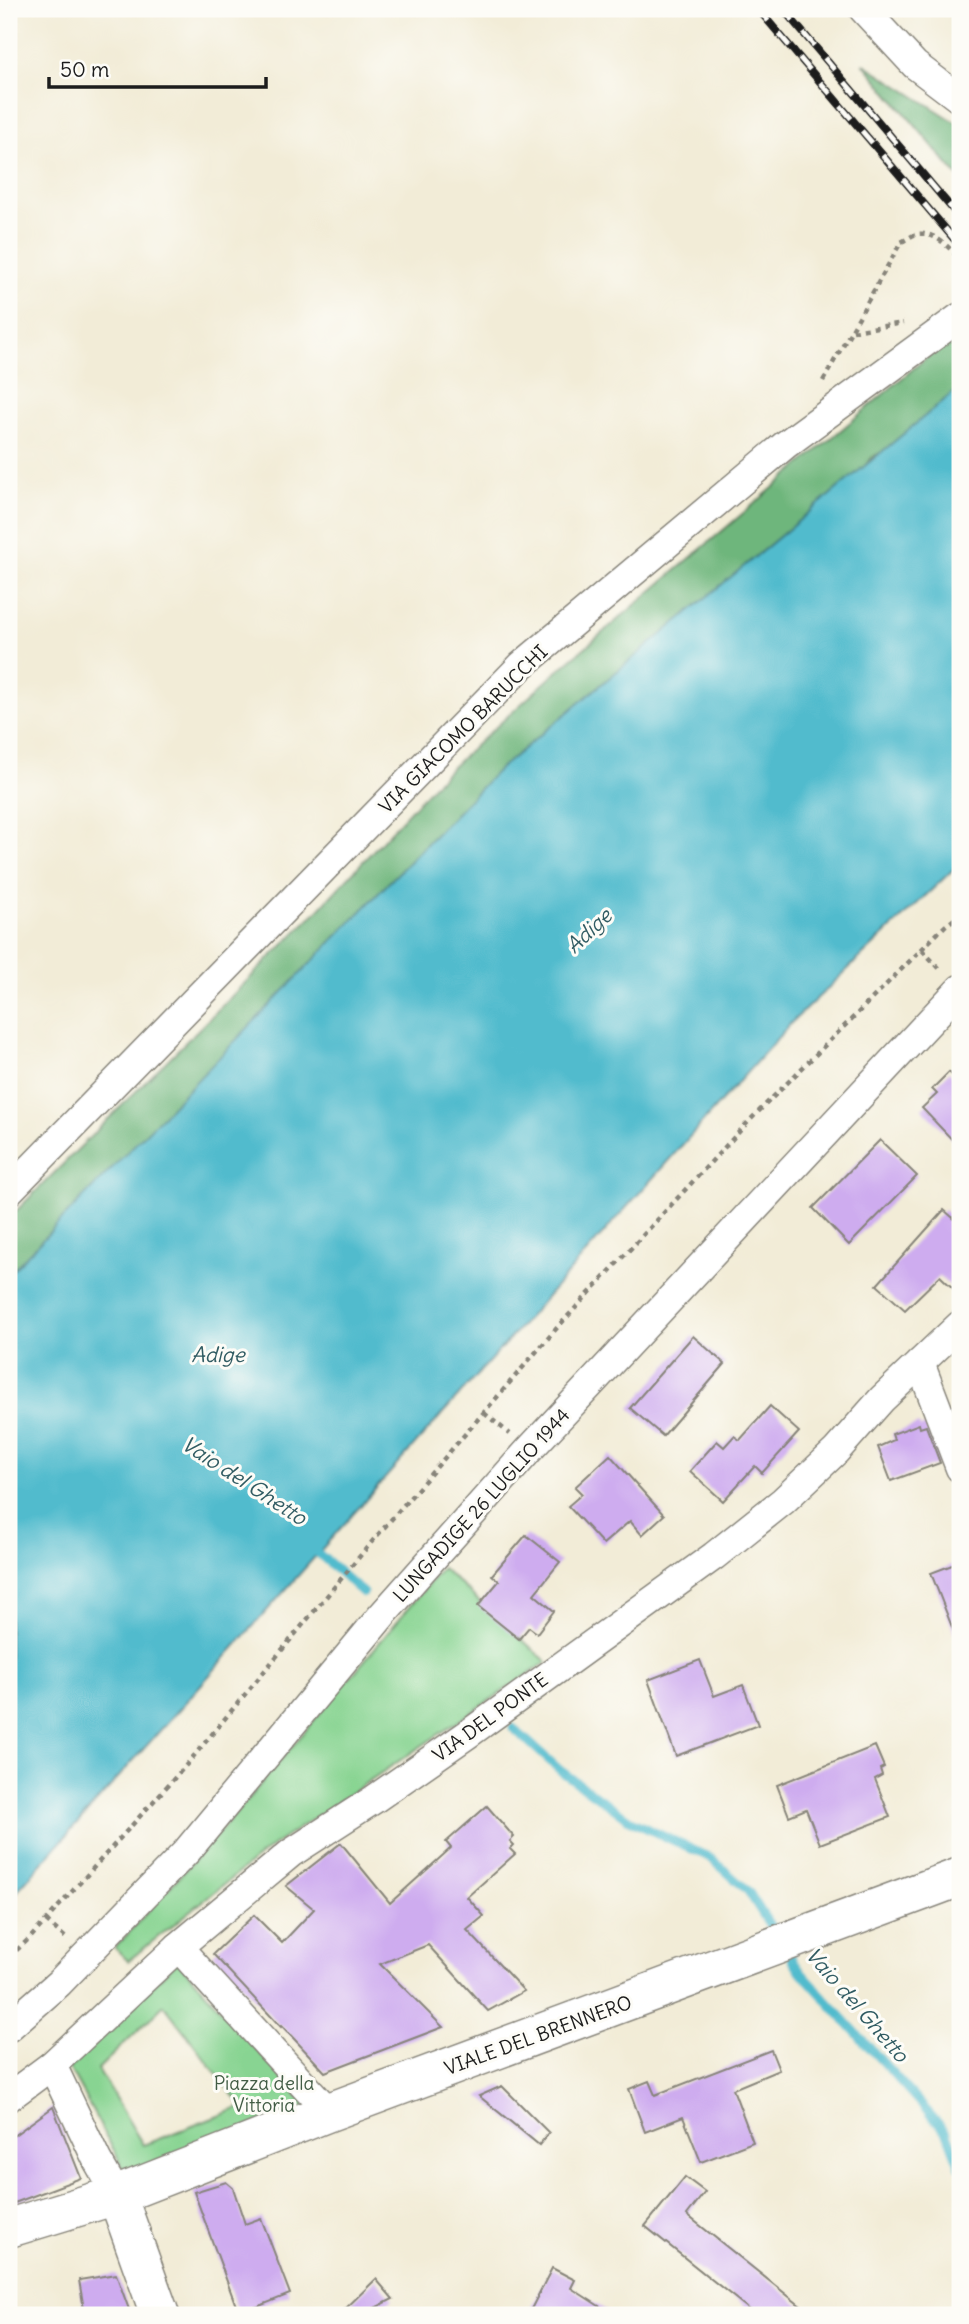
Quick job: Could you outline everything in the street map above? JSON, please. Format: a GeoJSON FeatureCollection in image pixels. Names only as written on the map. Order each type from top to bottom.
{"type":"FeatureCollection","features":[{"type":"Feature","properties":{"kind":"main road","name":"VIALE DEL BRENNERO"},"geometry":{"type":"LineString","coordinates":[[9,2228],[117,2195],[329,2112],[960,1877]]}},
{"type":"Feature","properties":{"kind":"main road"},"geometry":{"type":"LineString","coordinates":[[117,2195],[160,2315]]}},
{"type":"Feature","properties":{"kind":"street"},"geometry":{"type":"LineString","coordinates":[[863,9],[915,65],[960,99]]}},
{"type":"Feature","properties":{"kind":"street","name":"VIA GIACOMO BARUCCHI"},"geometry":{"type":"LineString","coordinates":[[9,1191],[521,666],[785,445],[960,317]]}},
{"type":"Feature","properties":{"kind":"street","name":"LUNGADIGE 26 LUGLIO 1944"},"geometry":{"type":"LineString","coordinates":[[9,2027],[60,1983],[187,1851],[383,1614],[510,1472],[960,989]]}},
{"type":"Feature","properties":{"kind":"street","name":"VIA DEL PONTE"},"geometry":{"type":"LineString","coordinates":[[9,2097],[52,2065],[178,1947],[290,1853],[468,1734],[703,1564],[783,1501],[836,1451],[882,1399],[960,1325]]}},
{"type":"Feature","properties":{"kind":"street"},"geometry":{"type":"LineString","coordinates":[[920,1363],[960,1468]]}},
{"type":"Feature","properties":{"kind":"street"},"geometry":{"type":"LineString","coordinates":[[178,1947],[329,2112]]}},
{"type":"Feature","properties":{"kind":"street"},"geometry":{"type":"LineString","coordinates":[[52,2065],[97,2160],[117,2195]]}},
{"type":"Feature","properties":{"kind":"path"},"geometry":{"type":"LineString","coordinates":[[852,332],[901,242],[917,234],[934,236],[960,260]]}},
{"type":"Feature","properties":{"kind":"path"},"geometry":{"type":"LineString","coordinates":[[9,1956],[32,1937],[188,1763],[370,1544],[556,1329],[750,1120],[945,926],[960,915]]}},
{"type":"Feature","properties":{"kind":"green space"},"geometry":{"type":"Polygon","coordinates":[[[863,63],[960,125],[960,179],[863,63]]]}},
{"type":"Feature","properties":{"kind":"green space"},"geometry":{"type":"Polygon","coordinates":[[[960,329],[960,391],[906,440],[873,457],[857,481],[9,1316],[9,1218],[319,909],[443,775],[562,667],[960,329]]]}},
{"type":"Feature","properties":{"kind":"green space"},"geometry":{"type":"Polygon","coordinates":[[[442,1568],[547,1662],[272,1846],[128,1961],[115,1948],[238,1811],[442,1568]]]}},
{"type":"Feature","properties":{"kind":"green space","name":"Piazza della Vittoria"},"geometry":{"type":"Polygon","coordinates":[[[177,1961],[307,2105],[126,2173],[69,2068],[177,1961]],[[164,2005],[98,2069],[143,2145],[242,2107],[164,2005]]]}},
{"type":"Feature","properties":{"kind":"water","name":"Adige"},"geometry":{"type":"Polygon","coordinates":[[[960,387],[960,863],[791,1023],[9,1900],[9,1274],[498,770],[960,387]]]}},
{"type":"Feature","properties":{"kind":"building"},"geometry":{"type":"Polygon","coordinates":[[[960,1071],[960,1148],[922,1108],[937,1094],[932,1089],[949,1072],[954,1077],[960,1071]]]}},
{"type":"Feature","properties":{"kind":"building"},"geometry":{"type":"Polygon","coordinates":[[[880,1140],[917,1176],[849,1245],[813,1208],[880,1140]]]}},
{"type":"Feature","properties":{"kind":"building"},"geometry":{"type":"Polygon","coordinates":[[[944,1210],[960,1224],[960,1295],[940,1276],[905,1310],[877,1285],[944,1210]]]}},
{"type":"Feature","properties":{"kind":"building"},"geometry":{"type":"Polygon","coordinates":[[[693,1336],[725,1364],[663,1436],[630,1408],[693,1336]]]}},
{"type":"Feature","properties":{"kind":"building"},"geometry":{"type":"Polygon","coordinates":[[[770,1406],[799,1432],[762,1473],[755,1466],[723,1501],[690,1471],[717,1441],[724,1447],[734,1436],[740,1440],[770,1406]]]}},
{"type":"Feature","properties":{"kind":"building"},"geometry":{"type":"Polygon","coordinates":[[[919,1424],[920,1428],[926,1426],[940,1463],[891,1481],[878,1447],[894,1440],[892,1434],[919,1424]]]}},
{"type":"Feature","properties":{"kind":"building"},"geometry":{"type":"Polygon","coordinates":[[[610,1455],[664,1515],[642,1535],[630,1521],[603,1544],[568,1506],[582,1494],[575,1487],[610,1455]]]}},
{"type":"Feature","properties":{"kind":"building"},"geometry":{"type":"Polygon","coordinates":[[[526,1535],[560,1562],[534,1594],[554,1611],[537,1633],[529,1627],[519,1639],[478,1606],[499,1581],[492,1575],[526,1535]]]}},
{"type":"Feature","properties":{"kind":"building"},"geometry":{"type":"Polygon","coordinates":[[[960,1562],[960,1644],[959,1645],[931,1573],[960,1562]]]}},
{"type":"Feature","properties":{"kind":"building"},"geometry":{"type":"Polygon","coordinates":[[[700,1660],[714,1696],[743,1685],[758,1725],[676,1756],[648,1680],[700,1660]]]}},
{"type":"Feature","properties":{"kind":"building"},"geometry":{"type":"Polygon","coordinates":[[[875,1746],[884,1767],[880,1769],[882,1775],[875,1779],[890,1817],[820,1844],[806,1809],[789,1816],[777,1785],[875,1746]]]}},
{"type":"Feature","properties":{"kind":"building"},"geometry":{"type":"Polygon","coordinates":[[[487,1806],[514,1837],[510,1841],[514,1845],[510,1849],[515,1854],[467,1897],[484,1916],[467,1930],[524,1991],[488,2011],[428,1945],[380,1964],[443,2027],[325,2072],[213,1954],[254,1915],[282,1943],[314,1909],[286,1886],[341,1843],[390,1903],[451,1848],[446,1842],[487,1806]]]}},
{"type":"Feature","properties":{"kind":"building"},"geometry":{"type":"Polygon","coordinates":[[[771,2050],[779,2070],[733,2089],[753,2142],[701,2162],[683,2117],[645,2132],[629,2089],[649,2081],[655,2095],[771,2050]]]}},
{"type":"Feature","properties":{"kind":"building"},"geometry":{"type":"Polygon","coordinates":[[[502,2086],[549,2133],[539,2145],[479,2096],[502,2086]]]}},
{"type":"Feature","properties":{"kind":"building"},"geometry":{"type":"Polygon","coordinates":[[[53,2107],[81,2178],[9,2205],[9,2139],[53,2107]]]}},
{"type":"Feature","properties":{"kind":"building"},"geometry":{"type":"Polygon","coordinates":[[[685,2177],[705,2192],[687,2215],[812,2315],[756,2315],[645,2226],[685,2177]]]}},
{"type":"Feature","properties":{"kind":"building"},"geometry":{"type":"Polygon","coordinates":[[[226,2182],[233,2188],[245,2224],[261,2218],[290,2294],[239,2314],[194,2192],[226,2182]]]}},
{"type":"Feature","properties":{"kind":"building"},"geometry":{"type":"Polygon","coordinates":[[[552,2268],[575,2280],[571,2288],[613,2315],[528,2315],[552,2268]]]}},
{"type":"Feature","properties":{"kind":"building"},"geometry":{"type":"Polygon","coordinates":[[[116,2274],[131,2315],[85,2315],[79,2280],[116,2274]]]}},
{"type":"Feature","properties":{"kind":"building"},"geometry":{"type":"Polygon","coordinates":[[[376,2279],[393,2299],[361,2315],[339,2315],[376,2279]]]}},
{"type":"Feature","properties":{"kind":"waterway","name":"Vaio del Ghetto"},"geometry":{"type":"LineString","coordinates":[[309,1545],[363,1593]]}},
{"type":"Feature","properties":{"kind":"waterway","name":"Vaio del Ghetto"},"geometry":{"type":"LineString","coordinates":[[513,1728],[561,1771],[633,1822],[711,1858],[748,1891],[776,1935]]}},
{"type":"Feature","properties":{"kind":"waterway","name":"Vaio del Ghetto"},"geometry":{"type":"LineString","coordinates":[[788,1952],[801,1972],[947,2133],[960,2167]]}},
{"type":"Feature","properties":{"kind":"railway"},"geometry":{"type":"LineString","coordinates":[[758,9],[960,246]]}},
{"type":"Feature","properties":{"kind":"railway"},"geometry":{"type":"LineString","coordinates":[[783,9],[960,218]]}}]}
